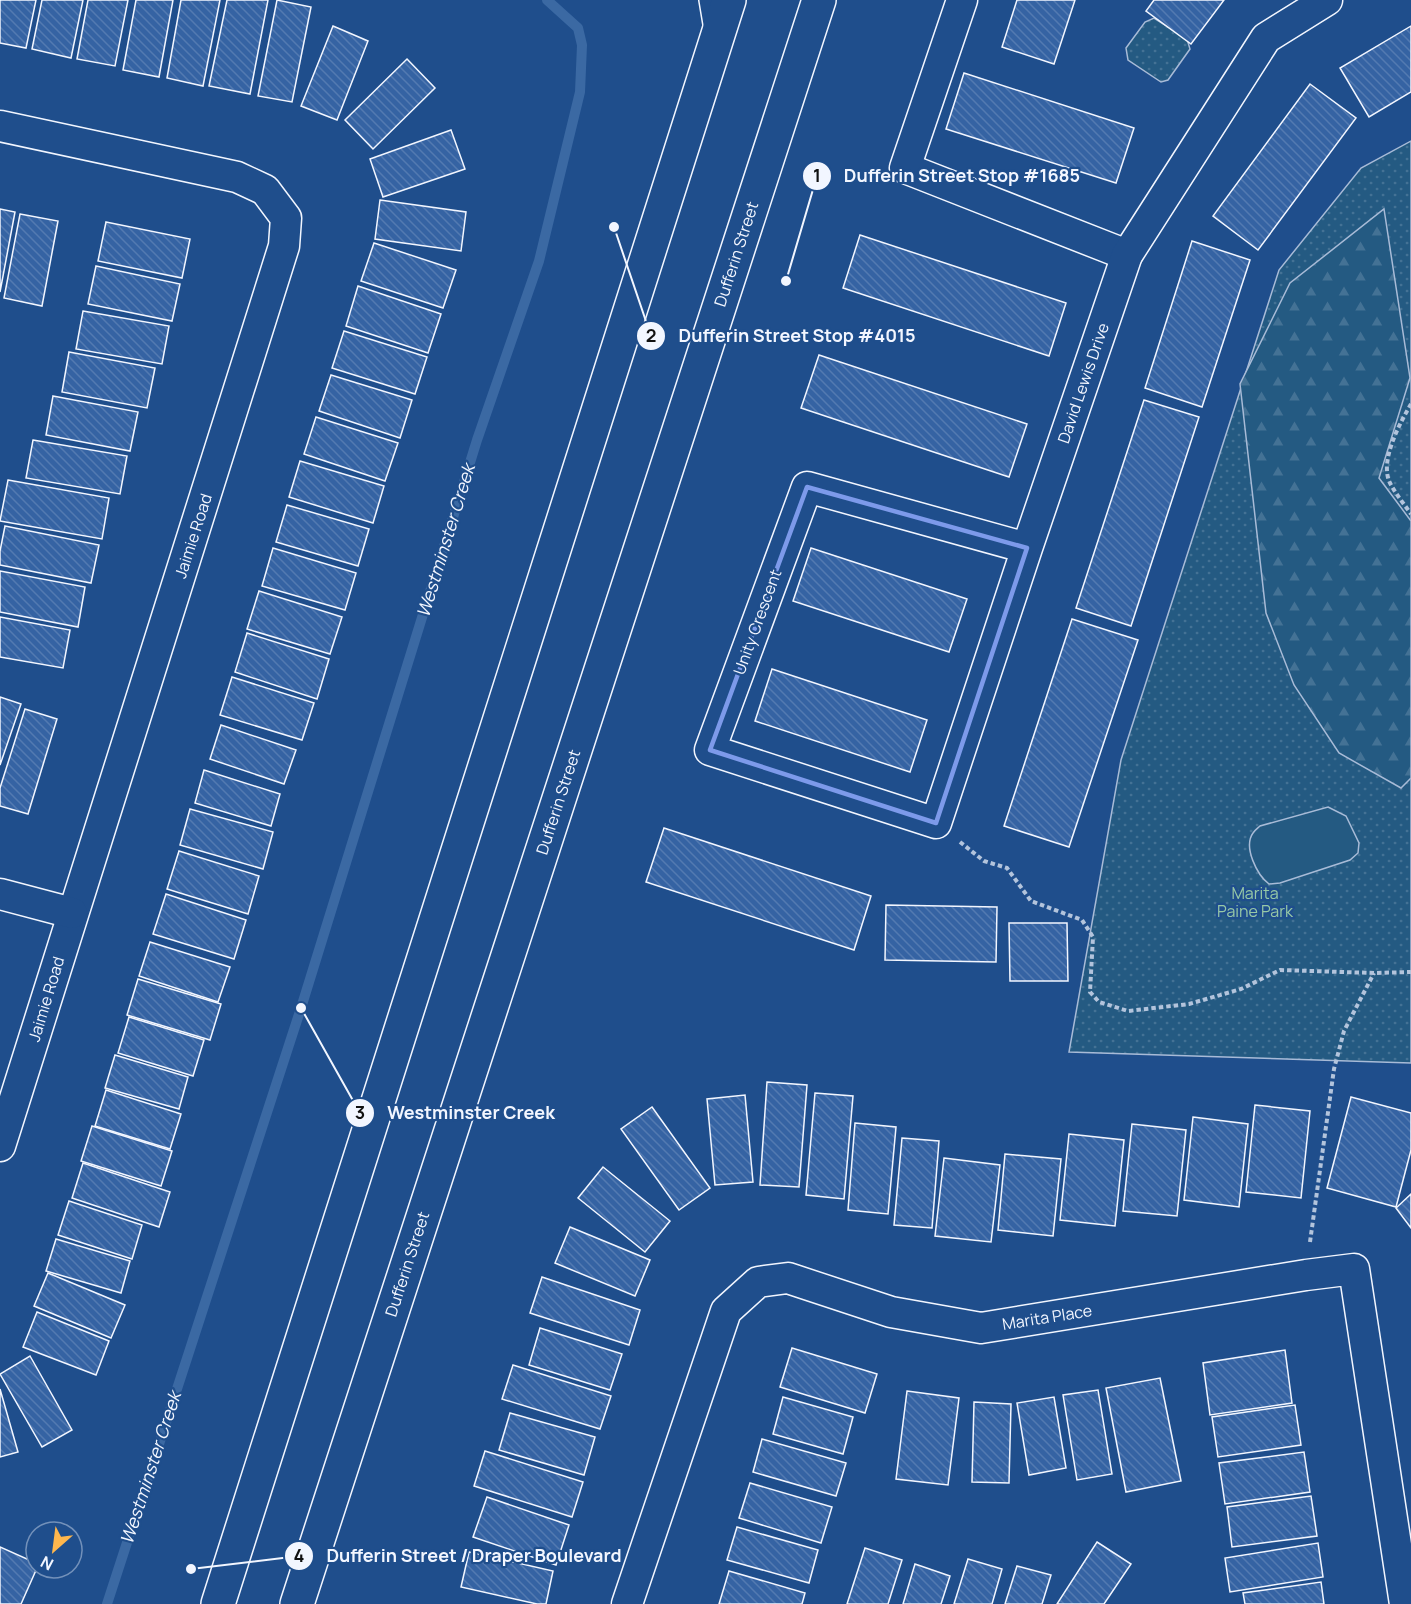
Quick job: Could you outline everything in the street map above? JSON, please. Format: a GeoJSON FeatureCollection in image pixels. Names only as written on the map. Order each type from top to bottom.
{"type":"FeatureCollection","features":[{"type":"Feature","properties":{"kind":"main road"},"geometry":{"type":"LineString","coordinates":[[218,1604],[729,0]]}},
{"type":"Feature","properties":{"kind":"main road","name":"Dufferin Street"},"geometry":{"type":"LineString","coordinates":[[297,1604],[819,0]]}},
{"type":"Feature","properties":{"kind":"street"},"geometry":{"type":"LineString","coordinates":[[962,0],[905,168],[1127,255]]}},
{"type":"Feature","properties":{"kind":"street","name":"David Lewis Drive"},"geometry":{"type":"LineString","coordinates":[[936,823],[1127,255],[1266,38],[1327,0]]}},
{"type":"Feature","properties":{"kind":"street","name":"Jaimie Road"},"geometry":{"type":"LineString","coordinates":[[0,126],[237,177],[265,190],[286,218],[284,246],[0,1146]]}},
{"type":"Feature","properties":{"kind":"street","name":"Unity Crescent"},"geometry":{"type":"LineString","coordinates":[[936,823],[710,750],[807,487],[1027,548]]}},
{"type":"Feature","properties":{"kind":"street"},"geometry":{"type":"LineString","coordinates":[[0,894],[72,913]]}},
{"type":"Feature","properties":{"kind":"street","name":"Marita Place"},"geometry":{"type":"LineString","coordinates":[[627,1604],[726,1311],[758,1282],[788,1278],[891,1312],[981,1328],[1354,1269],[1405,1604]]}},
{"type":"Feature","properties":{"kind":"lane"},"geometry":{"type":"LineString","coordinates":[[707,0],[715,44]]}},
{"type":"Feature","properties":{"kind":"path"},"geometry":{"type":"LineString","coordinates":[[1411,404],[1399,425],[1386,464],[1389,481],[1411,514]]}},
{"type":"Feature","properties":{"kind":"path"},"geometry":{"type":"LineString","coordinates":[[936,823],[984,861],[1006,868],[1031,901],[1082,920],[1093,937],[1090,992],[1099,1002],[1128,1011],[1189,1004],[1241,989],[1280,970],[1374,974],[1411,972]]}},
{"type":"Feature","properties":{"kind":"path"},"geometry":{"type":"LineString","coordinates":[[1306,1275],[1334,1069],[1344,1031],[1374,974]]}},
{"type":"Feature","properties":{"kind":"highlighted area"},"geometry":{"type":"Polygon","coordinates":[[[807,487],[1027,548],[936,823],[710,750],[807,487]]]}},
{"type":"Feature","properties":{"kind":"green space"},"geometry":{"type":"Polygon","coordinates":[[[1154,18],[1187,39],[1190,49],[1168,80],[1161,82],[1128,60],[1126,48],[1145,22],[1154,18]]]}},
{"type":"Feature","properties":{"kind":"green space","name":"Marita Paine Park"},"geometry":{"type":"Polygon","coordinates":[[[1411,141],[1411,1063],[1069,1052],[1121,760],[1279,270],[1361,168],[1411,141]]]}},
{"type":"Feature","properties":{"kind":"green space"},"geometry":{"type":"Polygon","coordinates":[[[1384,209],[1410,378],[1379,478],[1411,521],[1411,778],[1401,788],[1339,753],[1294,685],[1266,613],[1240,384],[1290,283],[1384,209]]]}},
{"type":"Feature","properties":{"kind":"green space"},"geometry":{"type":"Polygon","coordinates":[[[1328,807],[1346,816],[1359,843],[1358,853],[1350,860],[1280,883],[1269,884],[1264,880],[1256,868],[1251,853],[1250,839],[1254,832],[1260,826],[1328,807]]]}},
{"type":"Feature","properties":{"kind":"building"},"geometry":{"type":"Polygon","coordinates":[[[0,0],[36,0],[26,48],[0,43],[0,0]]]}},
{"type":"Feature","properties":{"kind":"building"},"geometry":{"type":"Polygon","coordinates":[[[42,0],[83,0],[71,58],[32,49],[42,0]]]}},
{"type":"Feature","properties":{"kind":"building"},"geometry":{"type":"Polygon","coordinates":[[[88,0],[128,0],[115,66],[77,59],[88,0]]]}},
{"type":"Feature","properties":{"kind":"building"},"geometry":{"type":"Polygon","coordinates":[[[136,0],[173,0],[159,77],[123,70],[136,0]]]}},
{"type":"Feature","properties":{"kind":"building"},"geometry":{"type":"Polygon","coordinates":[[[181,0],[220,0],[203,86],[167,78],[181,0]]]}},
{"type":"Feature","properties":{"kind":"building"},"geometry":{"type":"Polygon","coordinates":[[[227,0],[268,0],[250,94],[209,86],[227,0]]]}},
{"type":"Feature","properties":{"kind":"building"},"geometry":{"type":"Polygon","coordinates":[[[277,0],[311,7],[292,102],[258,96],[277,0]]]}},
{"type":"Feature","properties":{"kind":"building"},"geometry":{"type":"Polygon","coordinates":[[[1017,0],[1075,0],[1054,64],[1002,47],[1017,0]]]}},
{"type":"Feature","properties":{"kind":"building"},"geometry":{"type":"Polygon","coordinates":[[[1154,0],[1224,0],[1191,44],[1146,11],[1154,0]]]}},
{"type":"Feature","properties":{"kind":"building"},"geometry":{"type":"Polygon","coordinates":[[[333,26],[368,41],[337,120],[301,106],[333,26]]]}},
{"type":"Feature","properties":{"kind":"building"},"geometry":{"type":"Polygon","coordinates":[[[1411,26],[1411,92],[1369,117],[1340,68],[1411,26]]]}},
{"type":"Feature","properties":{"kind":"building"},"geometry":{"type":"Polygon","coordinates":[[[407,59],[435,88],[373,149],[345,120],[407,59]]]}},
{"type":"Feature","properties":{"kind":"building"},"geometry":{"type":"Polygon","coordinates":[[[964,73],[1134,128],[1116,183],[946,129],[964,73]]]}},
{"type":"Feature","properties":{"kind":"building"},"geometry":{"type":"Polygon","coordinates":[[[1310,84],[1356,118],[1258,250],[1213,216],[1310,84]]]}},
{"type":"Feature","properties":{"kind":"building"},"geometry":{"type":"Polygon","coordinates":[[[451,130],[465,169],[383,197],[370,159],[451,130]]]}},
{"type":"Feature","properties":{"kind":"building"},"geometry":{"type":"Polygon","coordinates":[[[380,200],[466,212],[461,251],[375,239],[380,200]]]}},
{"type":"Feature","properties":{"kind":"building"},"geometry":{"type":"Polygon","coordinates":[[[0,209],[15,212],[0,292],[0,209]]]}},
{"type":"Feature","properties":{"kind":"building"},"geometry":{"type":"Polygon","coordinates":[[[20,214],[58,221],[42,306],[4,298],[20,214]]]}},
{"type":"Feature","properties":{"kind":"building"},"geometry":{"type":"Polygon","coordinates":[[[106,222],[190,239],[182,278],[98,261],[106,222]]]}},
{"type":"Feature","properties":{"kind":"building"},"geometry":{"type":"Polygon","coordinates":[[[860,235],[1066,303],[1049,356],[843,288],[860,235]]]}},
{"type":"Feature","properties":{"kind":"building"},"geometry":{"type":"Polygon","coordinates":[[[1192,241],[1250,260],[1202,407],[1145,388],[1192,241]]]}},
{"type":"Feature","properties":{"kind":"building"},"geometry":{"type":"Polygon","coordinates":[[[374,243],[456,270],[443,308],[361,281],[374,243]]]}},
{"type":"Feature","properties":{"kind":"building"},"geometry":{"type":"Polygon","coordinates":[[[96,266],[180,284],[172,321],[88,304],[96,266]]]}},
{"type":"Feature","properties":{"kind":"building"},"geometry":{"type":"Polygon","coordinates":[[[358,286],[441,314],[428,353],[346,326],[358,286]]]}},
{"type":"Feature","properties":{"kind":"building"},"geometry":{"type":"Polygon","coordinates":[[[83,311],[169,326],[162,364],[76,349],[83,311]]]}},
{"type":"Feature","properties":{"kind":"building"},"geometry":{"type":"Polygon","coordinates":[[[344,331],[427,357],[415,394],[332,368],[344,331]]]}},
{"type":"Feature","properties":{"kind":"building"},"geometry":{"type":"Polygon","coordinates":[[[69,352],[155,368],[147,408],[62,392],[69,352]]]}},
{"type":"Feature","properties":{"kind":"building"},"geometry":{"type":"Polygon","coordinates":[[[819,355],[1027,424],[1009,477],[801,408],[819,355]]]}},
{"type":"Feature","properties":{"kind":"building"},"geometry":{"type":"Polygon","coordinates":[[[331,375],[412,400],[400,438],[319,411],[331,375]]]}},
{"type":"Feature","properties":{"kind":"building"},"geometry":{"type":"Polygon","coordinates":[[[53,396],[138,412],[130,451],[46,435],[53,396]]]}},
{"type":"Feature","properties":{"kind":"building"},"geometry":{"type":"Polygon","coordinates":[[[1144,400],[1199,417],[1131,626],[1076,608],[1144,400]]]}},
{"type":"Feature","properties":{"kind":"building"},"geometry":{"type":"Polygon","coordinates":[[[316,417],[398,443],[385,481],[304,454],[316,417]]]}},
{"type":"Feature","properties":{"kind":"building"},"geometry":{"type":"Polygon","coordinates":[[[33,440],[127,456],[120,494],[26,478],[33,440]]]}},
{"type":"Feature","properties":{"kind":"building"},"geometry":{"type":"Polygon","coordinates":[[[300,461],[384,486],[373,523],[289,497],[300,461]]]}},
{"type":"Feature","properties":{"kind":"building"},"geometry":{"type":"Polygon","coordinates":[[[8,480],[109,498],[102,539],[0,521],[8,480]]]}},
{"type":"Feature","properties":{"kind":"building"},"geometry":{"type":"Polygon","coordinates":[[[287,505],[369,529],[358,566],[276,542],[287,505]]]}},
{"type":"Feature","properties":{"kind":"building"},"geometry":{"type":"Polygon","coordinates":[[[5,526],[99,545],[91,583],[0,565],[5,526]]]}},
{"type":"Feature","properties":{"kind":"building"},"geometry":{"type":"Polygon","coordinates":[[[273,548],[356,573],[345,610],[262,586],[273,548]]]}},
{"type":"Feature","properties":{"kind":"building"},"geometry":{"type":"Polygon","coordinates":[[[811,548],[967,599],[949,652],[793,601],[811,548]]]}},
{"type":"Feature","properties":{"kind":"building"},"geometry":{"type":"Polygon","coordinates":[[[0,571],[85,587],[78,627],[0,612],[0,571]]]}},
{"type":"Feature","properties":{"kind":"building"},"geometry":{"type":"Polygon","coordinates":[[[259,591],[342,617],[330,654],[247,629],[259,591]]]}},
{"type":"Feature","properties":{"kind":"building"},"geometry":{"type":"Polygon","coordinates":[[[0,617],[70,630],[63,668],[0,657],[0,617]]]}},
{"type":"Feature","properties":{"kind":"building"},"geometry":{"type":"Polygon","coordinates":[[[1072,619],[1138,640],[1069,847],[1004,826],[1072,619]]]}},
{"type":"Feature","properties":{"kind":"building"},"geometry":{"type":"Polygon","coordinates":[[[247,633],[329,659],[317,699],[235,672],[247,633]]]}},
{"type":"Feature","properties":{"kind":"building"},"geometry":{"type":"Polygon","coordinates":[[[772,669],[927,720],[910,772],[755,721],[772,669]]]}},
{"type":"Feature","properties":{"kind":"building"},"geometry":{"type":"Polygon","coordinates":[[[232,677],[314,703],[302,740],[220,715],[232,677]]]}},
{"type":"Feature","properties":{"kind":"building"},"geometry":{"type":"Polygon","coordinates":[[[0,697],[21,704],[0,765],[0,697]]]}},
{"type":"Feature","properties":{"kind":"building"},"geometry":{"type":"Polygon","coordinates":[[[25,709],[57,719],[28,814],[0,806],[0,788],[25,709]]]}},
{"type":"Feature","properties":{"kind":"building"},"geometry":{"type":"Polygon","coordinates":[[[221,725],[296,750],[284,784],[210,759],[221,725]]]}},
{"type":"Feature","properties":{"kind":"building"},"geometry":{"type":"Polygon","coordinates":[[[204,770],[280,794],[271,826],[195,803],[204,770]]]}},
{"type":"Feature","properties":{"kind":"building"},"geometry":{"type":"Polygon","coordinates":[[[190,809],[273,832],[263,869],[180,845],[190,809]]]}},
{"type":"Feature","properties":{"kind":"building"},"geometry":{"type":"Polygon","coordinates":[[[664,828],[871,896],[854,950],[646,882],[664,828]]]}},
{"type":"Feature","properties":{"kind":"building"},"geometry":{"type":"Polygon","coordinates":[[[179,851],[259,876],[248,914],[167,889],[179,851]]]}},
{"type":"Feature","properties":{"kind":"building"},"geometry":{"type":"Polygon","coordinates":[[[166,894],[246,920],[234,959],[153,934],[166,894]]]}},
{"type":"Feature","properties":{"kind":"building"},"geometry":{"type":"Polygon","coordinates":[[[886,905],[997,907],[996,962],[885,960],[886,905]]]}},
{"type":"Feature","properties":{"kind":"building"},"geometry":{"type":"Polygon","coordinates":[[[1009,923],[1067,923],[1068,981],[1010,981],[1009,923]]]}},
{"type":"Feature","properties":{"kind":"building"},"geometry":{"type":"Polygon","coordinates":[[[150,942],[230,967],[218,1002],[139,976],[150,942]]]}},
{"type":"Feature","properties":{"kind":"building"},"geometry":{"type":"Polygon","coordinates":[[[138,979],[221,1004],[210,1040],[127,1015],[138,979]]]}},
{"type":"Feature","properties":{"kind":"building"},"geometry":{"type":"Polygon","coordinates":[[[129,1017],[204,1040],[193,1076],[118,1053],[129,1017]]]}},
{"type":"Feature","properties":{"kind":"building"},"geometry":{"type":"Polygon","coordinates":[[[115,1055],[188,1077],[179,1109],[105,1088],[115,1055]]]}},
{"type":"Feature","properties":{"kind":"building"},"geometry":{"type":"Polygon","coordinates":[[[767,1082],[807,1085],[799,1187],[760,1185],[767,1082]]]}},
{"type":"Feature","properties":{"kind":"building"},"geometry":{"type":"Polygon","coordinates":[[[106,1090],[181,1114],[170,1149],[95,1126],[106,1090]]]}},
{"type":"Feature","properties":{"kind":"building"},"geometry":{"type":"Polygon","coordinates":[[[815,1093],[853,1096],[844,1199],[806,1195],[815,1093]]]}},
{"type":"Feature","properties":{"kind":"building"},"geometry":{"type":"Polygon","coordinates":[[[745,1095],[753,1182],[715,1185],[707,1099],[745,1095]]]}},
{"type":"Feature","properties":{"kind":"building"},"geometry":{"type":"Polygon","coordinates":[[[1351,1097],[1411,1113],[1411,1150],[1396,1207],[1327,1188],[1351,1097]]]}},
{"type":"Feature","properties":{"kind":"building"},"geometry":{"type":"Polygon","coordinates":[[[1255,1105],[1310,1111],[1301,1198],[1246,1192],[1255,1105]]]}},
{"type":"Feature","properties":{"kind":"building"},"geometry":{"type":"Polygon","coordinates":[[[652,1107],[710,1188],[679,1210],[621,1129],[652,1107]]]}},
{"type":"Feature","properties":{"kind":"building"},"geometry":{"type":"Polygon","coordinates":[[[1193,1117],[1248,1124],[1239,1207],[1184,1200],[1193,1117]]]}},
{"type":"Feature","properties":{"kind":"building"},"geometry":{"type":"Polygon","coordinates":[[[855,1123],[896,1127],[888,1214],[848,1210],[855,1123]]]}},
{"type":"Feature","properties":{"kind":"building"},"geometry":{"type":"Polygon","coordinates":[[[1132,1124],[1186,1130],[1177,1216],[1123,1211],[1132,1124]]]}},
{"type":"Feature","properties":{"kind":"building"},"geometry":{"type":"Polygon","coordinates":[[[92,1126],[172,1151],[161,1186],[81,1161],[92,1126]]]}},
{"type":"Feature","properties":{"kind":"building"},"geometry":{"type":"Polygon","coordinates":[[[1069,1134],[1124,1140],[1115,1226],[1060,1220],[1069,1134]]]}},
{"type":"Feature","properties":{"kind":"building"},"geometry":{"type":"Polygon","coordinates":[[[902,1138],[939,1141],[932,1228],[894,1225],[902,1138]]]}},
{"type":"Feature","properties":{"kind":"building"},"geometry":{"type":"Polygon","coordinates":[[[1005,1154],[1061,1159],[1053,1236],[998,1230],[1005,1154]]]}},
{"type":"Feature","properties":{"kind":"building"},"geometry":{"type":"Polygon","coordinates":[[[944,1158],[1000,1165],[991,1242],[935,1236],[944,1158]]]}},
{"type":"Feature","properties":{"kind":"building"},"geometry":{"type":"Polygon","coordinates":[[[83,1163],[170,1192],[159,1227],[72,1198],[83,1163]]]}},
{"type":"Feature","properties":{"kind":"building"},"geometry":{"type":"Polygon","coordinates":[[[603,1167],[670,1221],[645,1252],[578,1198],[603,1167]]]}},
{"type":"Feature","properties":{"kind":"building"},"geometry":{"type":"Polygon","coordinates":[[[1411,1194],[1411,1228],[1396,1208],[1411,1194]]]}},
{"type":"Feature","properties":{"kind":"building"},"geometry":{"type":"Polygon","coordinates":[[[69,1201],[142,1225],[132,1259],[58,1235],[69,1201]]]}},
{"type":"Feature","properties":{"kind":"building"},"geometry":{"type":"Polygon","coordinates":[[[570,1227],[650,1260],[635,1296],[555,1263],[570,1227]]]}},
{"type":"Feature","properties":{"kind":"building"},"geometry":{"type":"Polygon","coordinates":[[[56,1239],[130,1261],[121,1293],[46,1271],[56,1239]]]}},
{"type":"Feature","properties":{"kind":"building"},"geometry":{"type":"Polygon","coordinates":[[[48,1273],[125,1305],[111,1338],[34,1306],[48,1273]]]}},
{"type":"Feature","properties":{"kind":"building"},"geometry":{"type":"Polygon","coordinates":[[[542,1277],[640,1310],[629,1345],[530,1313],[542,1277]]]}},
{"type":"Feature","properties":{"kind":"building"},"geometry":{"type":"Polygon","coordinates":[[[37,1312],[109,1341],[96,1375],[23,1347],[37,1312]]]}},
{"type":"Feature","properties":{"kind":"building"},"geometry":{"type":"Polygon","coordinates":[[[540,1328],[622,1354],[610,1390],[529,1365],[540,1328]]]}},
{"type":"Feature","properties":{"kind":"building"},"geometry":{"type":"Polygon","coordinates":[[[792,1348],[877,1374],[865,1413],[780,1387],[792,1348]]]}},
{"type":"Feature","properties":{"kind":"building"},"geometry":{"type":"Polygon","coordinates":[[[1285,1350],[1292,1403],[1210,1415],[1203,1363],[1285,1350]]]}},
{"type":"Feature","properties":{"kind":"building"},"geometry":{"type":"Polygon","coordinates":[[[30,1356],[72,1430],[42,1447],[0,1374],[30,1356]]]}},
{"type":"Feature","properties":{"kind":"building"},"geometry":{"type":"Polygon","coordinates":[[[513,1365],[611,1396],[600,1429],[502,1399],[513,1365]]]}},
{"type":"Feature","properties":{"kind":"building"},"geometry":{"type":"Polygon","coordinates":[[[1160,1378],[1181,1481],[1126,1492],[1106,1388],[1160,1378]]]}},
{"type":"Feature","properties":{"kind":"building"},"geometry":{"type":"Polygon","coordinates":[[[0,1389],[18,1452],[0,1457],[0,1389]]]}},
{"type":"Feature","properties":{"kind":"building"},"geometry":{"type":"Polygon","coordinates":[[[1098,1390],[1112,1474],[1077,1480],[1063,1395],[1098,1390]]]}},
{"type":"Feature","properties":{"kind":"building"},"geometry":{"type":"Polygon","coordinates":[[[907,1391],[959,1398],[948,1485],[896,1479],[907,1391]]]}},
{"type":"Feature","properties":{"kind":"building"},"geometry":{"type":"Polygon","coordinates":[[[783,1397],[853,1417],[843,1454],[773,1434],[783,1397]]]}},
{"type":"Feature","properties":{"kind":"building"},"geometry":{"type":"Polygon","coordinates":[[[1054,1397],[1066,1468],[1029,1475],[1017,1403],[1054,1397]]]}},
{"type":"Feature","properties":{"kind":"building"},"geometry":{"type":"Polygon","coordinates":[[[974,1402],[1011,1404],[1009,1483],[972,1482],[974,1402]]]}},
{"type":"Feature","properties":{"kind":"building"},"geometry":{"type":"Polygon","coordinates":[[[1295,1405],[1301,1445],[1218,1457],[1212,1417],[1295,1405]]]}},
{"type":"Feature","properties":{"kind":"building"},"geometry":{"type":"Polygon","coordinates":[[[510,1413],[595,1437],[584,1475],[499,1450],[510,1413]]]}},
{"type":"Feature","properties":{"kind":"building"},"geometry":{"type":"Polygon","coordinates":[[[762,1439],[846,1463],[836,1496],[753,1472],[762,1439]]]}},
{"type":"Feature","properties":{"kind":"building"},"geometry":{"type":"Polygon","coordinates":[[[485,1451],[583,1482],[572,1517],[474,1486],[485,1451]]]}},
{"type":"Feature","properties":{"kind":"building"},"geometry":{"type":"Polygon","coordinates":[[[1304,1452],[1310,1492],[1225,1504],[1219,1463],[1304,1452]]]}},
{"type":"Feature","properties":{"kind":"building"},"geometry":{"type":"Polygon","coordinates":[[[750,1483],[832,1507],[821,1543],[739,1518],[750,1483]]]}},
{"type":"Feature","properties":{"kind":"building"},"geometry":{"type":"Polygon","coordinates":[[[1311,1496],[1317,1536],[1232,1547],[1227,1507],[1311,1496]]]}},
{"type":"Feature","properties":{"kind":"building"},"geometry":{"type":"Polygon","coordinates":[[[487,1497],[569,1525],[556,1565],[473,1537],[487,1497]]]}},
{"type":"Feature","properties":{"kind":"building"},"geometry":{"type":"Polygon","coordinates":[[[737,1527],[818,1550],[809,1583],[727,1560],[737,1527]]]}},
{"type":"Feature","properties":{"kind":"building"},"geometry":{"type":"Polygon","coordinates":[[[1097,1542],[1131,1564],[1104,1604],[1057,1604],[1097,1542]]]}},
{"type":"Feature","properties":{"kind":"building"},"geometry":{"type":"Polygon","coordinates":[[[1318,1543],[1323,1577],[1230,1592],[1225,1558],[1318,1543]]]}},
{"type":"Feature","properties":{"kind":"building"},"geometry":{"type":"Polygon","coordinates":[[[0,1547],[24,1558],[24,1580],[32,1580],[21,1604],[0,1604],[0,1547]]]}},
{"type":"Feature","properties":{"kind":"building"},"geometry":{"type":"Polygon","coordinates":[[[865,1548],[902,1560],[888,1604],[847,1604],[865,1548]]]}},
{"type":"Feature","properties":{"kind":"building"},"geometry":{"type":"Polygon","coordinates":[[[469,1552],[553,1571],[546,1604],[461,1587],[469,1552]]]}},
{"type":"Feature","properties":{"kind":"building"},"geometry":{"type":"Polygon","coordinates":[[[968,1559],[1002,1569],[992,1604],[954,1604],[968,1559]]]}},
{"type":"Feature","properties":{"kind":"building"},"geometry":{"type":"Polygon","coordinates":[[[915,1564],[950,1576],[941,1604],[903,1604],[915,1564]]]}},
{"type":"Feature","properties":{"kind":"building"},"geometry":{"type":"Polygon","coordinates":[[[1017,1566],[1051,1575],[1042,1604],[1005,1604],[1017,1566]]]}},
{"type":"Feature","properties":{"kind":"building"},"geometry":{"type":"Polygon","coordinates":[[[729,1571],[805,1593],[802,1604],[719,1604],[729,1571]]]}},
{"type":"Feature","properties":{"kind":"building"},"geometry":{"type":"Polygon","coordinates":[[[1321,1582],[1324,1604],[1245,1604],[1243,1593],[1321,1582]]]}},
{"type":"Feature","properties":{"kind":"waterway","name":"Westminster Creek"},"geometry":{"type":"LineString","coordinates":[[107,1604],[301,1008],[477,440],[539,261],[580,92],[582,45],[578,28],[547,0]]}},
{"type":"Feature","properties":{"kind":"place","name":"Dufferin Street Stop #4015"},"geometry":{"type":"Point","coordinates":[614,227]}},
{"type":"Feature","properties":{"kind":"place","name":"Dufferin Street Stop #1685"},"geometry":{"type":"Point","coordinates":[786,281]}},
{"type":"Feature","properties":{"kind":"place","name":"Westminster Creek"},"geometry":{"type":"Point","coordinates":[301,1008]}},
{"type":"Feature","properties":{"kind":"place","name":"Dufferin Street / Draper Boulevard"},"geometry":{"type":"Point","coordinates":[191,1569]}}]}
